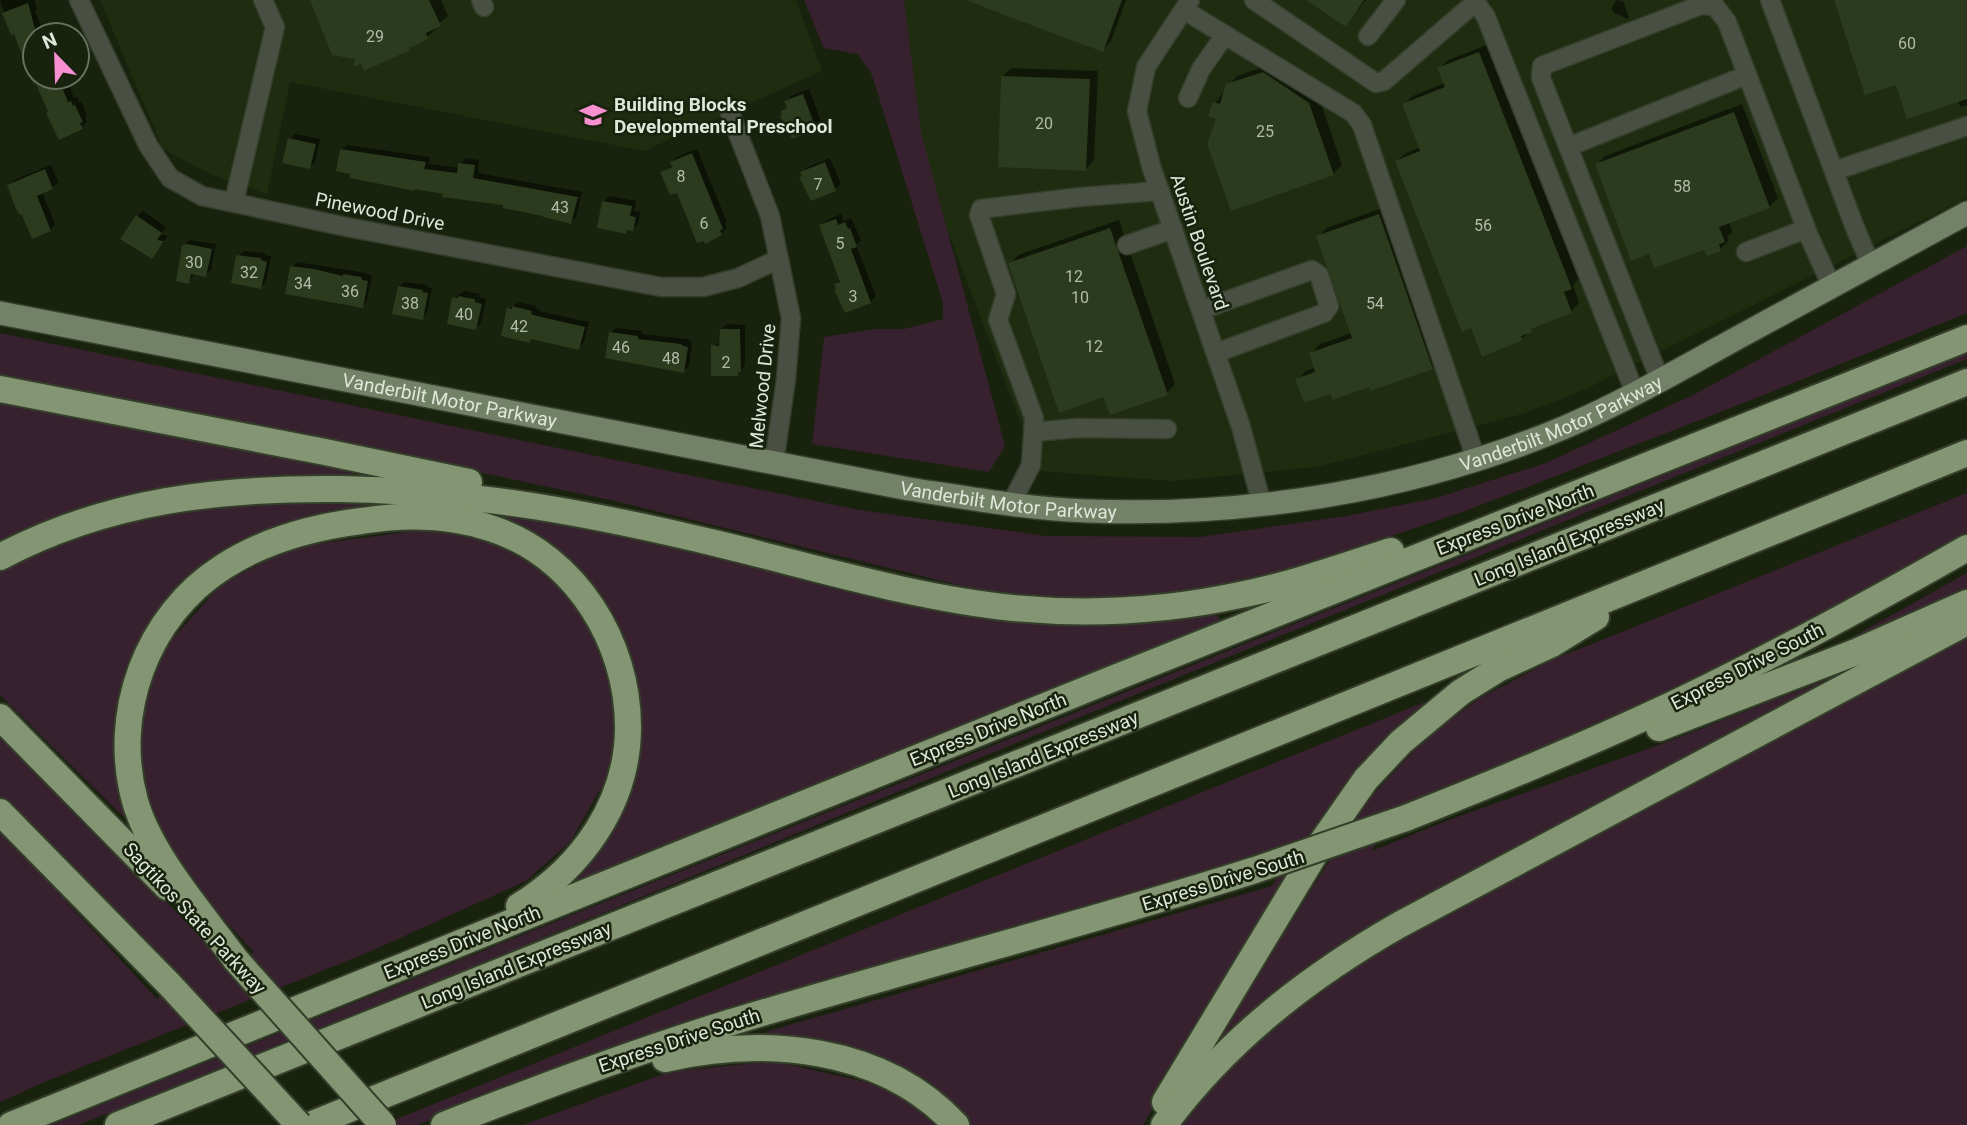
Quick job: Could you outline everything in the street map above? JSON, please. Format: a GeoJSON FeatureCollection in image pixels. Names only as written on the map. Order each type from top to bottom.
{"type":"FeatureCollection","features":[{"type":"Feature","properties":{"kind":"highway","name":"Express Drive North"},"geometry":{"type":"LineString","coordinates":[[11,1125],[1086,689],[1967,338]]}},
{"type":"Feature","properties":{"kind":"highway","name":"Long Island Expressway"},"geometry":{"type":"LineString","coordinates":[[118,1125],[1967,382]]}},
{"type":"Feature","properties":{"kind":"highway"},"geometry":{"type":"LineString","coordinates":[[0,389],[477,484],[586,514],[950,599],[1031,609],[1109,611],[1207,602],[1273,587],[1613,481]]}},
{"type":"Feature","properties":{"kind":"highway"},"geometry":{"type":"LineString","coordinates":[[310,1125],[1967,453]]}},
{"type":"Feature","properties":{"kind":"highway"},"geometry":{"type":"LineString","coordinates":[[0,557],[39,538],[93,518],[149,503],[205,494],[293,489],[382,490],[497,499],[586,514]]}},
{"type":"Feature","properties":{"kind":"highway"},"geometry":{"type":"LineString","coordinates":[[236,960],[160,854],[138,810],[131,782],[127,743],[136,685],[147,655],[163,627],[196,586],[210,575],[243,555],[283,539],[327,527],[374,519],[424,517],[472,523],[495,529],[536,551],[566,575],[590,603],[616,652],[625,688],[628,732],[624,764],[616,794],[597,832],[553,883],[458,944]]}},
{"type":"Feature","properties":{"kind":"highway","name":"Express Drive South"},"geometry":{"type":"LineString","coordinates":[[444,1125],[635,1053],[733,1022],[1121,912],[1406,818],[1632,723],[1741,671],[1967,548]]}},
{"type":"Feature","properties":{"kind":"highway"},"geometry":{"type":"LineString","coordinates":[[1151,1125],[1334,821],[1383,760],[1420,724],[1481,678],[1552,644],[1660,577]]}},
{"type":"Feature","properties":{"kind":"highway"},"geometry":{"type":"LineString","coordinates":[[1527,769],[1625,740],[1732,700],[1856,652],[1967,603]]}},
{"type":"Feature","properties":{"kind":"highway"},"geometry":{"type":"LineString","coordinates":[[1164,1125],[1196,1085],[1258,1023],[1338,961],[1399,925],[1967,622]]}},
{"type":"Feature","properties":{"kind":"highway","name":"Sagtikos State Parkway"},"geometry":{"type":"LineString","coordinates":[[0,717],[236,960],[383,1125]]}},
{"type":"Feature","properties":{"kind":"highway"},"geometry":{"type":"LineString","coordinates":[[0,812],[169,984],[299,1125]]}},
{"type":"Feature","properties":{"kind":"highway"},"geometry":{"type":"LineString","coordinates":[[554,1082],[718,1049],[747,1047],[802,1051],[854,1062],[880,1071],[924,1095],[956,1125]]}},
{"type":"Feature","properties":{"kind":"main road","name":"Vanderbilt Motor Parkway"},"geometry":{"type":"LineString","coordinates":[[0,313],[909,489],[1012,504],[1087,511],[1206,510],[1262,505],[1366,488],[1476,458],[1560,429],[1660,380],[1967,213]]}},
{"type":"Feature","properties":{"kind":"street","name":"Pinewood Drive"},"geometry":{"type":"LineString","coordinates":[[79,0],[148,145],[170,178],[202,196],[342,226],[661,287],[703,287],[738,278],[779,259]]}},
{"type":"Feature","properties":{"kind":"street"},"geometry":{"type":"LineString","coordinates":[[234,202],[275,27],[263,0]]}},
{"type":"Feature","properties":{"kind":"street"},"geometry":{"type":"LineString","coordinates":[[1254,0],[1376,83],[1384,81],[1471,6],[1479,7],[1486,17],[1635,393]]}},
{"type":"Feature","properties":{"kind":"street"},"geometry":{"type":"LineString","coordinates":[[1368,36],[1396,0]]}},
{"type":"Feature","properties":{"kind":"street"},"geometry":{"type":"LineString","coordinates":[[1770,0],[1871,265]]}},
{"type":"Feature","properties":{"kind":"street"},"geometry":{"type":"LineString","coordinates":[[1185,4],[1225,35],[1353,113],[1362,125],[1476,458]]}},
{"type":"Feature","properties":{"kind":"street","name":"Austin Boulevard"},"geometry":{"type":"LineString","coordinates":[[1185,4],[1146,67],[1138,111],[1160,191],[1256,476],[1262,505]]}},
{"type":"Feature","properties":{"kind":"street"},"geometry":{"type":"LineString","coordinates":[[1660,380],[1541,78],[1542,66],[1701,5],[1716,6],[1727,22],[1806,229],[1832,287]]}},
{"type":"Feature","properties":{"kind":"street"},"geometry":{"type":"LineString","coordinates":[[1188,98],[1201,69],[1225,35]]}},
{"type":"Feature","properties":{"kind":"street"},"geometry":{"type":"LineString","coordinates":[[1568,147],[1747,75]]}},
{"type":"Feature","properties":{"kind":"street","name":"Melwood Drive"},"geometry":{"type":"LineString","coordinates":[[730,113],[770,216],[790,318],[786,379],[775,463]]}},
{"type":"Feature","properties":{"kind":"street"},"geometry":{"type":"LineString","coordinates":[[1834,171],[1967,126]]}},
{"type":"Feature","properties":{"kind":"street"},"geometry":{"type":"LineString","coordinates":[[1012,504],[1031,465],[1034,418],[998,320],[1006,294],[979,215],[981,209],[1160,191]]}},
{"type":"Feature","properties":{"kind":"street"},"geometry":{"type":"LineString","coordinates":[[1127,245],[1173,229]]}},
{"type":"Feature","properties":{"kind":"street"},"geometry":{"type":"LineString","coordinates":[[1746,252],[1806,229]]}},
{"type":"Feature","properties":{"kind":"street"},"geometry":{"type":"LineString","coordinates":[[1201,310],[1312,270],[1319,275],[1329,306],[1324,313],[1216,353]]}},
{"type":"Feature","properties":{"kind":"street"},"geometry":{"type":"LineString","coordinates":[[1034,432],[1078,428],[1167,429]]}},
{"type":"Feature","properties":{"kind":"shaded area","name":"Building Blocks Developmental Preschool"},"geometry":{"type":"Polygon","coordinates":[[[100,0],[796,0],[822,71],[644,151],[290,82],[267,194],[212,175],[163,149],[100,0]]]}},
{"type":"Feature","properties":{"kind":"shaded area"},"geometry":{"type":"Polygon","coordinates":[[[804,0],[904,0],[921,132],[1005,446],[989,472],[812,444],[824,337],[875,329],[904,329],[943,319],[943,303],[872,75],[858,54],[824,48],[804,0]]]}},
{"type":"Feature","properties":{"kind":"shaded area"},"geometry":{"type":"Polygon","coordinates":[[[860,0],[1967,0],[1967,198],[1584,390],[1522,414],[1317,467],[1172,481],[1039,471],[860,0]]]}},
{"type":"Feature","properties":{"kind":"shaded area"},"geometry":{"type":"Polygon","coordinates":[[[1967,246],[1967,313],[1468,510],[1258,581],[1149,598],[1050,597],[975,589],[619,502],[337,442],[0,379],[0,333],[859,510],[1046,536],[1200,537],[1346,516],[1436,498],[1546,463],[1697,393],[1967,246]]]}},
{"type":"Feature","properties":{"kind":"shaded area"},"geometry":{"type":"Polygon","coordinates":[[[1967,353],[1967,359],[1043,732],[455,974],[79,1125],[51,1125],[1967,353]]]}},
{"type":"Feature","properties":{"kind":"shaded area"},"geometry":{"type":"Polygon","coordinates":[[[0,397],[273,450],[358,475],[211,481],[153,489],[76,511],[0,545],[0,397]]]}},
{"type":"Feature","properties":{"kind":"shaded area"},"geometry":{"type":"Polygon","coordinates":[[[1967,493],[1967,535],[1808,626],[1619,723],[1396,811],[1372,851],[1446,821],[1675,739],[1897,652],[1389,926],[1225,1051],[1216,1043],[1366,802],[1425,739],[1480,698],[1552,660],[1967,493]]]}},
{"type":"Feature","properties":{"kind":"shaded area"},"geometry":{"type":"Polygon","coordinates":[[[324,500],[450,507],[561,519],[994,619],[1135,624],[1215,612],[1220,620],[578,881],[575,878],[639,746],[635,678],[615,623],[583,577],[461,513],[235,550],[126,695],[139,832],[0,695],[0,572],[59,541],[154,513],[324,500]]]}},
{"type":"Feature","properties":{"kind":"shaded area"},"geometry":{"type":"Polygon","coordinates":[[[421,530],[490,539],[550,574],[596,634],[619,707],[609,774],[570,842],[526,881],[369,952],[0,1102],[0,830],[157,999],[180,979],[0,799],[0,731],[232,972],[254,952],[172,856],[141,792],[139,725],[162,651],[222,583],[294,547],[421,530]]]}},
{"type":"Feature","properties":{"kind":"shaded area"},"geometry":{"type":"Polygon","coordinates":[[[1967,573],[1967,593],[1832,651],[1840,644],[1967,573]]]}},
{"type":"Feature","properties":{"kind":"shaded area"},"geometry":{"type":"Polygon","coordinates":[[[1967,634],[1967,1125],[1175,1125],[1200,1093],[1301,1002],[1400,938],[1967,634]]]}},
{"type":"Feature","properties":{"kind":"shaded area"},"geometry":{"type":"Polygon","coordinates":[[[1437,697],[1320,834],[1143,1125],[966,1125],[926,1086],[760,1037],[768,1031],[1272,886],[1299,847],[599,1054],[417,1125],[382,1125],[1437,697]]]}},
{"type":"Feature","properties":{"kind":"shaded area"},"geometry":{"type":"Polygon","coordinates":[[[774,1061],[883,1086],[940,1125],[523,1125],[669,1072],[774,1061]]]}},
{"type":"Feature","properties":{"kind":"building"},"geometry":{"type":"Polygon","coordinates":[[[310,0],[429,0],[441,26],[426,33],[428,39],[409,48],[410,50],[364,71],[361,64],[354,67],[355,59],[332,55],[310,0]]]}},
{"type":"Feature","properties":{"kind":"building"},"geometry":{"type":"Polygon","coordinates":[[[965,0],[1122,0],[1103,52],[965,0]]]}},
{"type":"Feature","properties":{"kind":"building"},"geometry":{"type":"Polygon","coordinates":[[[1306,0],[1364,0],[1346,27],[1306,0]]]}},
{"type":"Feature","properties":{"kind":"building"},"geometry":{"type":"Polygon","coordinates":[[[1834,0],[1967,0],[1967,99],[1907,119],[1896,85],[1865,95],[1834,0]]]}},
{"type":"Feature","properties":{"kind":"building"},"geometry":{"type":"Polygon","coordinates":[[[28,3],[33,21],[21,21],[21,52],[14,34],[11,35],[2,13],[28,3]]]}},
{"type":"Feature","properties":{"kind":"building"},"geometry":{"type":"Polygon","coordinates":[[[1479,52],[1572,289],[1564,292],[1572,313],[1531,329],[1532,332],[1521,336],[1523,340],[1482,357],[1471,328],[1462,332],[1395,161],[1420,151],[1402,104],[1445,87],[1437,68],[1479,52]]]}},
{"type":"Feature","properties":{"kind":"building"},"geometry":{"type":"Polygon","coordinates":[[[1263,72],[1309,103],[1334,175],[1231,211],[1207,144],[1216,119],[1208,116],[1213,102],[1220,104],[1226,84],[1263,72]]]}},
{"type":"Feature","properties":{"kind":"building"},"geometry":{"type":"Polygon","coordinates":[[[1001,76],[1090,79],[1086,171],[998,167],[1001,76]]]}},
{"type":"Feature","properties":{"kind":"building"},"geometry":{"type":"Polygon","coordinates":[[[39,91],[64,91],[68,102],[71,101],[73,106],[75,105],[83,122],[80,123],[83,129],[59,140],[46,113],[48,112],[39,91]]]}},
{"type":"Feature","properties":{"kind":"building"},"geometry":{"type":"Polygon","coordinates":[[[803,94],[816,129],[792,139],[780,116],[781,111],[787,108],[784,101],[803,94]]]}},
{"type":"Feature","properties":{"kind":"building"},"geometry":{"type":"Polygon","coordinates":[[[1734,112],[1770,208],[1719,227],[1725,242],[1719,244],[1721,251],[1707,256],[1704,250],[1654,268],[1649,254],[1631,261],[1595,164],[1734,112]]]}},
{"type":"Feature","properties":{"kind":"building"},"geometry":{"type":"Polygon","coordinates":[[[288,138],[316,144],[310,169],[282,163],[288,138]]]}},
{"type":"Feature","properties":{"kind":"building"},"geometry":{"type":"Polygon","coordinates":[[[340,149],[426,162],[424,169],[457,173],[458,163],[475,165],[473,178],[578,197],[571,224],[503,208],[503,205],[442,197],[443,194],[350,178],[350,174],[336,171],[340,149]]]}},
{"type":"Feature","properties":{"kind":"building"},"geometry":{"type":"Polygon","coordinates":[[[692,153],[723,229],[720,230],[722,235],[705,244],[704,241],[697,243],[677,193],[670,195],[660,172],[672,167],[670,162],[692,153]]]}},
{"type":"Feature","properties":{"kind":"building"},"geometry":{"type":"Polygon","coordinates":[[[825,162],[836,191],[811,201],[799,177],[802,176],[800,172],[825,162]]]}},
{"type":"Feature","properties":{"kind":"building"},"geometry":{"type":"Polygon","coordinates":[[[45,169],[53,189],[37,196],[51,231],[32,239],[7,185],[45,169]]]}},
{"type":"Feature","properties":{"kind":"building"},"geometry":{"type":"Polygon","coordinates":[[[602,201],[632,206],[630,216],[636,217],[633,231],[627,230],[626,234],[597,228],[602,201]]]}},
{"type":"Feature","properties":{"kind":"building"},"geometry":{"type":"Polygon","coordinates":[[[1379,214],[1433,369],[1370,391],[1369,387],[1333,400],[1330,394],[1304,403],[1295,379],[1315,372],[1309,353],[1352,338],[1316,236],[1379,214]]]}},
{"type":"Feature","properties":{"kind":"building"},"geometry":{"type":"Polygon","coordinates":[[[136,215],[162,233],[157,240],[164,241],[152,259],[120,239],[136,215]]]}},
{"type":"Feature","properties":{"kind":"building"},"geometry":{"type":"Polygon","coordinates":[[[836,219],[838,225],[845,222],[848,229],[850,228],[857,247],[851,249],[871,303],[845,313],[834,290],[834,284],[840,282],[819,225],[836,219]]]}},
{"type":"Feature","properties":{"kind":"building"},"geometry":{"type":"Polygon","coordinates":[[[1110,228],[1168,395],[1110,415],[1103,397],[1059,413],[1008,263],[1110,228]]]}},
{"type":"Feature","properties":{"kind":"building"},"geometry":{"type":"Polygon","coordinates":[[[182,245],[212,249],[206,277],[191,274],[189,284],[176,281],[182,245]]]}},
{"type":"Feature","properties":{"kind":"building"},"geometry":{"type":"Polygon","coordinates":[[[236,255],[261,258],[267,262],[261,289],[231,283],[236,255]]]}},
{"type":"Feature","properties":{"kind":"building"},"geometry":{"type":"Polygon","coordinates":[[[290,266],[361,277],[362,280],[368,281],[363,308],[285,294],[290,266]]]}},
{"type":"Feature","properties":{"kind":"building"},"geometry":{"type":"Polygon","coordinates":[[[398,286],[428,293],[423,320],[392,314],[398,286]]]}},
{"type":"Feature","properties":{"kind":"building"},"geometry":{"type":"Polygon","coordinates":[[[452,297],[475,299],[475,302],[482,304],[476,330],[447,324],[452,297]]]}},
{"type":"Feature","properties":{"kind":"building"},"geometry":{"type":"Polygon","coordinates":[[[512,306],[532,311],[531,314],[537,316],[585,327],[579,350],[531,339],[530,343],[501,336],[507,308],[512,309],[512,306]]]}},
{"type":"Feature","properties":{"kind":"building"},"geometry":{"type":"Polygon","coordinates":[[[720,329],[740,329],[741,372],[738,372],[738,376],[711,376],[711,345],[719,346],[720,329]]]}},
{"type":"Feature","properties":{"kind":"building"},"geometry":{"type":"Polygon","coordinates":[[[609,332],[688,347],[684,373],[605,358],[609,332]]]}},
{"type":"Feature","properties":{"kind":"place","name":"Building Blocks Developmental Preschool"},"geometry":{"type":"Point","coordinates":[593,115]}}]}
